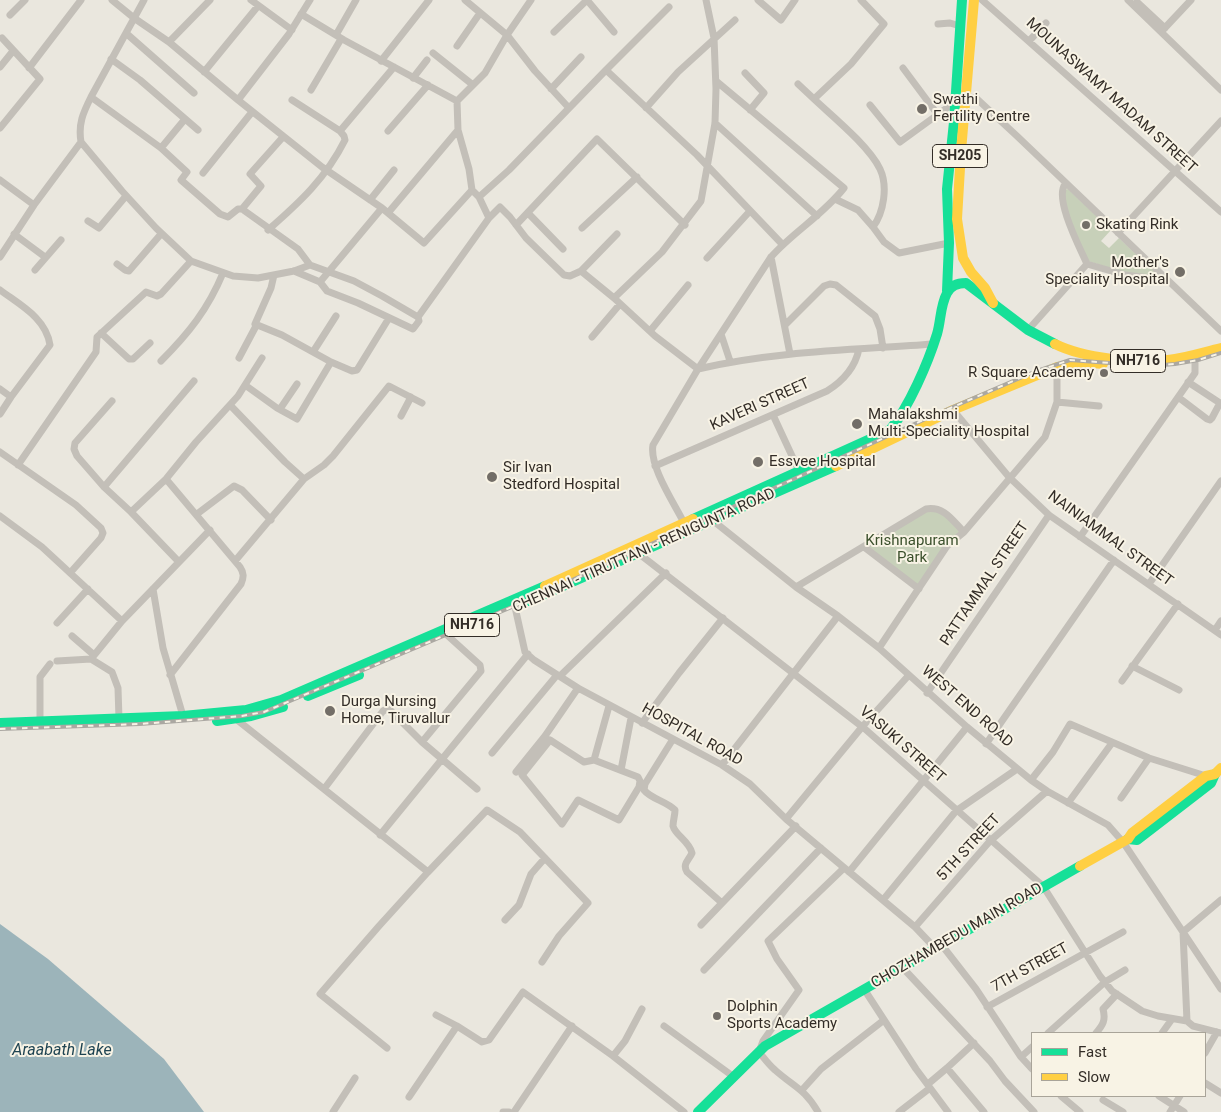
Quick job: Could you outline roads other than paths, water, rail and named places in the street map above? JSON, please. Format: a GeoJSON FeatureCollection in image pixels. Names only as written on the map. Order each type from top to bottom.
{"type":"FeatureCollection","features":[{"type":"Feature","properties":{"kind":"main road","name":"SH205"},"geometry":{"type":"LineString","coordinates":[[947,291],[949,243],[947,189],[962,0]]}},
{"type":"Feature","properties":{"kind":"main road","name":"SH205"},"geometry":{"type":"LineString","coordinates":[[974,0],[958,184],[957,219],[963,258],[971,272],[985,288],[993,303]]}},
{"type":"Feature","properties":{"kind":"main road","name":"NH716"},"geometry":{"type":"LineString","coordinates":[[899,416],[920,380],[938,332],[947,291],[954,285],[966,283],[1028,330],[1056,344],[1095,356],[1144,362],[1169,360],[1221,348]]}},
{"type":"Feature","properties":{"kind":"main road"},"geometry":{"type":"LineString","coordinates":[[1056,344],[1057,367]]}},
{"type":"Feature","properties":{"kind":"main road","name":"CHENNAI - TIRUTTANI - RENIGUNTA ROAD"},"geometry":{"type":"LineString","coordinates":[[0,731],[116,727],[236,715],[246,710],[281,700],[637,549],[684,523],[710,516],[850,460],[953,410],[1057,367],[1093,363],[1142,368],[1160,367],[1195,363],[1221,355]]}},
{"type":"Feature","properties":{"kind":"main road"},"geometry":{"type":"LineString","coordinates":[[899,416],[901,424],[920,426]]}},
{"type":"Feature","properties":{"kind":"main road","name":"CHENNAI - TIRUTTANI - RENIGUNTA ROAD"},"geometry":{"type":"LineString","coordinates":[[0,723],[262,715],[515,607],[710,516],[799,471],[875,438],[890,430],[899,416]]}},
{"type":"Feature","properties":{"kind":"main road","name":"CHOZHAMBEDU MAIN ROAD"},"geometry":{"type":"LineString","coordinates":[[698,1112],[765,1046],[1043,886],[1125,841],[1137,840],[1211,783],[1214,773]]}},
{"type":"Feature","properties":{"kind":"street"},"geometry":{"type":"LineString","coordinates":[[10,15],[25,0]]}},
{"type":"Feature","properties":{"kind":"street"},"geometry":{"type":"LineString","coordinates":[[30,68],[81,0]]}},
{"type":"Feature","properties":{"kind":"street"},"geometry":{"type":"LineString","coordinates":[[112,0],[169,42],[283,137],[327,171],[385,211],[424,243],[472,190]]}},
{"type":"Feature","properties":{"kind":"street"},"geometry":{"type":"LineString","coordinates":[[144,0],[91,97],[79,127],[81,142],[126,196],[191,261],[233,276],[258,278],[274,276],[310,266],[354,281],[418,318]]}},
{"type":"Feature","properties":{"kind":"street"},"geometry":{"type":"LineString","coordinates":[[169,42],[210,0]]}},
{"type":"Feature","properties":{"kind":"street"},"geometry":{"type":"LineString","coordinates":[[251,0],[292,30]]}},
{"type":"Feature","properties":{"kind":"street"},"geometry":{"type":"LineString","coordinates":[[238,100],[292,30],[310,0]]}},
{"type":"Feature","properties":{"kind":"street"},"geometry":{"type":"LineString","coordinates":[[311,90],[356,0]]}},
{"type":"Feature","properties":{"kind":"street"},"geometry":{"type":"LineString","coordinates":[[382,61],[429,0]]}},
{"type":"Feature","properties":{"kind":"street"},"geometry":{"type":"LineString","coordinates":[[465,0],[507,35],[535,71],[569,108]]}},
{"type":"Feature","properties":{"kind":"street"},"geometry":{"type":"LineString","coordinates":[[490,218],[479,196],[472,190],[469,169],[458,130],[458,101],[485,72],[531,0]]}},
{"type":"Feature","properties":{"kind":"street"},"geometry":{"type":"LineString","coordinates":[[554,32],[587,0],[614,32]]}},
{"type":"Feature","properties":{"kind":"street"},"geometry":{"type":"LineString","coordinates":[[614,298],[662,252],[701,201],[715,123],[714,38],[706,0]]}},
{"type":"Feature","properties":{"kind":"street"},"geometry":{"type":"LineString","coordinates":[[758,0],[780,20],[793,1]]}},
{"type":"Feature","properties":{"kind":"street"},"geometry":{"type":"LineString","coordinates":[[814,99],[851,64],[884,24],[861,0]]}},
{"type":"Feature","properties":{"kind":"street","name":"MOUNASWAMY MADAM STREET"},"geometry":{"type":"LineString","coordinates":[[982,0],[1221,212]]}},
{"type":"Feature","properties":{"kind":"street"},"geometry":{"type":"LineString","coordinates":[[1128,0],[1137,2],[1221,90]]}},
{"type":"Feature","properties":{"kind":"street"},"geometry":{"type":"LineString","coordinates":[[1163,30],[1191,0]]}},
{"type":"Feature","properties":{"kind":"street"},"geometry":{"type":"LineString","coordinates":[[204,72],[258,6]]}},
{"type":"Feature","properties":{"kind":"street"},"geometry":{"type":"LineString","coordinates":[[479,196],[509,170],[670,6]]}},
{"type":"Feature","properties":{"kind":"street"},"geometry":{"type":"LineString","coordinates":[[457,46],[480,13]]}},
{"type":"Feature","properties":{"kind":"street"},"geometry":{"type":"LineString","coordinates":[[301,14],[338,37],[458,101]]}},
{"type":"Feature","properties":{"kind":"street"},"geometry":{"type":"LineString","coordinates":[[646,108],[678,72],[735,20]]}},
{"type":"Feature","properties":{"kind":"street"},"geometry":{"type":"LineString","coordinates":[[938,24],[950,23],[960,26]]}},
{"type":"Feature","properties":{"kind":"street"},"geometry":{"type":"LineString","coordinates":[[1029,41],[1046,23]]}},
{"type":"Feature","properties":{"kind":"street"},"geometry":{"type":"LineString","coordinates":[[127,34],[194,93]]}},
{"type":"Feature","properties":{"kind":"street"},"geometry":{"type":"LineString","coordinates":[[0,128],[40,79],[2,38]]}},
{"type":"Feature","properties":{"kind":"street"},"geometry":{"type":"LineString","coordinates":[[0,67],[13,51]]}},
{"type":"Feature","properties":{"kind":"street"},"geometry":{"type":"LineString","coordinates":[[433,53],[473,85]]}},
{"type":"Feature","properties":{"kind":"street"},"geometry":{"type":"LineString","coordinates":[[551,88],[581,57]]}},
{"type":"Feature","properties":{"kind":"street"},"geometry":{"type":"LineString","coordinates":[[111,59],[140,80],[198,130]]}},
{"type":"Feature","properties":{"kind":"street"},"geometry":{"type":"LineString","coordinates":[[413,78],[427,60]]}},
{"type":"Feature","properties":{"kind":"street"},"geometry":{"type":"LineString","coordinates":[[340,131],[394,67]]}},
{"type":"Feature","properties":{"kind":"street"},"geometry":{"type":"LineString","coordinates":[[903,68],[938,115]]}},
{"type":"Feature","properties":{"kind":"street"},"geometry":{"type":"LineString","coordinates":[[606,70],[697,155],[782,244]]}},
{"type":"Feature","properties":{"kind":"street"},"geometry":{"type":"LineString","coordinates":[[745,73],[764,92],[750,110]]}},
{"type":"Feature","properties":{"kind":"street"},"geometry":{"type":"LineString","coordinates":[[684,523],[655,466],[652,455],[653,445],[698,368],[771,257],[782,244],[817,216],[844,188],[716,81]]}},
{"type":"Feature","properties":{"kind":"street"},"geometry":{"type":"LineString","coordinates":[[798,84],[860,143],[880,168],[883,182],[883,203],[879,220],[873,227]]}},
{"type":"Feature","properties":{"kind":"street"},"geometry":{"type":"LineString","coordinates":[[388,131],[428,85]]}},
{"type":"Feature","properties":{"kind":"street"},"geometry":{"type":"LineString","coordinates":[[870,105],[900,142],[938,115],[955,99],[966,96],[976,98],[1221,331]]}},
{"type":"Feature","properties":{"kind":"street"},"geometry":{"type":"LineString","coordinates":[[91,97],[161,148],[187,172],[181,180],[220,214],[228,217],[238,209],[242,209],[261,186],[250,174],[283,137]]}},
{"type":"Feature","properties":{"kind":"street"},"geometry":{"type":"LineString","coordinates":[[268,230],[306,196],[327,171],[345,140],[340,131],[292,100]]}},
{"type":"Feature","properties":{"kind":"street"},"geometry":{"type":"LineString","coordinates":[[203,173],[252,112]]}},
{"type":"Feature","properties":{"kind":"street"},"geometry":{"type":"LineString","coordinates":[[161,148],[185,119]]}},
{"type":"Feature","properties":{"kind":"street"},"geometry":{"type":"LineString","coordinates":[[1118,233],[1221,121]]}},
{"type":"Feature","properties":{"kind":"street"},"geometry":{"type":"LineString","coordinates":[[715,123],[817,216]]}},
{"type":"Feature","properties":{"kind":"street"},"geometry":{"type":"LineString","coordinates":[[320,282],[458,130]]}},
{"type":"Feature","properties":{"kind":"street"},"geometry":{"type":"LineString","coordinates":[[516,225],[595,139],[598,139],[685,224]]}},
{"type":"Feature","properties":{"kind":"street"},"geometry":{"type":"LineString","coordinates":[[0,256],[34,205],[81,142]]}},
{"type":"Feature","properties":{"kind":"street"},"geometry":{"type":"LineString","coordinates":[[370,200],[394,170]]}},
{"type":"Feature","properties":{"kind":"street"},"geometry":{"type":"LineString","coordinates":[[582,228],[637,177]]}},
{"type":"Feature","properties":{"kind":"street"},"geometry":{"type":"LineString","coordinates":[[0,180],[34,205]]}},
{"type":"Feature","properties":{"kind":"street"},"geometry":{"type":"LineString","coordinates":[[1066,184],[1063,187],[1063,201],[1073,234],[1087,264],[1125,275],[1168,280]]}},
{"type":"Feature","properties":{"kind":"street"},"geometry":{"type":"LineString","coordinates":[[88,221],[99,228],[126,196]]}},
{"type":"Feature","properties":{"kind":"street"},"geometry":{"type":"LineString","coordinates":[[835,199],[858,210],[884,242],[899,253],[949,243]]}},
{"type":"Feature","properties":{"kind":"street"},"geometry":{"type":"LineString","coordinates":[[294,271],[320,282],[327,291],[413,329],[419,321],[418,318],[490,218],[500,207],[526,238],[564,275],[570,276],[580,271],[618,234]]}},
{"type":"Feature","properties":{"kind":"street"},"geometry":{"type":"LineString","coordinates":[[242,209],[268,230],[298,250],[310,266]]}},
{"type":"Feature","properties":{"kind":"street"},"geometry":{"type":"LineString","coordinates":[[707,258],[750,210]]}},
{"type":"Feature","properties":{"kind":"street"},"geometry":{"type":"LineString","coordinates":[[528,213],[563,249]]}},
{"type":"Feature","properties":{"kind":"street"},"geometry":{"type":"LineString","coordinates":[[14,234],[45,257]]}},
{"type":"Feature","properties":{"kind":"street"},"geometry":{"type":"LineString","coordinates":[[117,264],[130,271],[162,234]]}},
{"type":"Feature","properties":{"kind":"street"},"geometry":{"type":"LineString","coordinates":[[35,270],[61,240]]}},
{"type":"Feature","properties":{"kind":"street"},"geometry":{"type":"LineString","coordinates":[[771,257],[790,354]]}},
{"type":"Feature","properties":{"kind":"street"},"geometry":{"type":"LineString","coordinates":[[18,465],[96,352],[96,340],[146,292],[157,296],[161,294],[191,261]]}},
{"type":"Feature","properties":{"kind":"street"},"geometry":{"type":"LineString","coordinates":[[1028,330],[1087,264]]}},
{"type":"Feature","properties":{"kind":"street"},"geometry":{"type":"LineString","coordinates":[[580,271],[614,298],[650,331],[698,368],[730,361],[790,354],[934,344]]}},
{"type":"Feature","properties":{"kind":"street"},"geometry":{"type":"LineString","coordinates":[[161,361],[196,323],[214,295],[223,272]]}},
{"type":"Feature","properties":{"kind":"street"},"geometry":{"type":"LineString","coordinates":[[239,358],[256,326],[255,323],[271,288],[274,276]]}},
{"type":"Feature","properties":{"kind":"street"},"geometry":{"type":"LineString","coordinates":[[785,325],[824,286],[830,284],[841,288],[875,316],[880,330],[882,348]]}},
{"type":"Feature","properties":{"kind":"street"},"geometry":{"type":"LineString","coordinates":[[650,331],[688,285]]}},
{"type":"Feature","properties":{"kind":"street"},"geometry":{"type":"LineString","coordinates":[[0,290],[38,319],[50,345],[0,414]]}},
{"type":"Feature","properties":{"kind":"street"},"geometry":{"type":"LineString","coordinates":[[592,337],[620,304]]}},
{"type":"Feature","properties":{"kind":"street"},"geometry":{"type":"LineString","coordinates":[[313,352],[336,316]]}},
{"type":"Feature","properties":{"kind":"street"},"geometry":{"type":"LineString","coordinates":[[256,326],[282,335],[331,362],[352,371],[357,370],[389,318]]}},
{"type":"Feature","properties":{"kind":"street"},"geometry":{"type":"LineString","coordinates":[[102,333],[132,360],[150,343]]}},
{"type":"Feature","properties":{"kind":"street"},"geometry":{"type":"LineString","coordinates":[[721,334],[730,361]]}},
{"type":"Feature","properties":{"kind":"street","name":"KAVERI STREET"},"geometry":{"type":"LineString","coordinates":[[655,466],[827,391],[845,377],[852,368],[858,349]]}},
{"type":"Feature","properties":{"kind":"street"},"geometry":{"type":"LineString","coordinates":[[131,512],[166,479],[196,442],[230,405],[262,358]]}},
{"type":"Feature","properties":{"kind":"street"},"geometry":{"type":"LineString","coordinates":[[245,385],[297,419],[331,362]]}},
{"type":"Feature","properties":{"kind":"street"},"geometry":{"type":"LineString","coordinates":[[1080,537],[1195,373],[1195,363]]}},
{"type":"Feature","properties":{"kind":"street"},"geometry":{"type":"LineString","coordinates":[[879,648],[947,546],[964,532],[1045,437],[1056,402],[1057,367]]}},
{"type":"Feature","properties":{"kind":"street"},"geometry":{"type":"LineString","coordinates":[[104,487],[194,381]]}},
{"type":"Feature","properties":{"kind":"street"},"geometry":{"type":"LineString","coordinates":[[1178,397],[1207,419],[1212,418],[1220,403],[1188,382]]}},
{"type":"Feature","properties":{"kind":"street"},"geometry":{"type":"LineString","coordinates":[[280,409],[297,384]]}},
{"type":"Feature","properties":{"kind":"street"},"geometry":{"type":"LineString","coordinates":[[235,561],[304,479],[324,465],[338,451],[389,386],[422,403]]}},
{"type":"Feature","properties":{"kind":"street"},"geometry":{"type":"LineString","coordinates":[[0,389],[11,397]]}},
{"type":"Feature","properties":{"kind":"street"},"geometry":{"type":"LineString","coordinates":[[400,416],[411,397]]}},
{"type":"Feature","properties":{"kind":"street"},"geometry":{"type":"LineString","coordinates":[[112,400],[75,443],[74,450],[104,487],[179,562]]}},
{"type":"Feature","properties":{"kind":"street"},"geometry":{"type":"LineString","coordinates":[[1056,402],[1099,406]]}},
{"type":"Feature","properties":{"kind":"street"},"geometry":{"type":"LineString","coordinates":[[230,405],[304,479]]}},
{"type":"Feature","properties":{"kind":"street","name":"NAINIAMMAL STREET"},"geometry":{"type":"LineString","coordinates":[[953,410],[1009,477],[1049,515],[1218,633]]}},
{"type":"Feature","properties":{"kind":"street"},"geometry":{"type":"LineString","coordinates":[[773,415],[799,471]]}},
{"type":"Feature","properties":{"kind":"street"},"geometry":{"type":"LineString","coordinates":[[0,452],[76,504],[101,528],[103,533],[101,538],[70,573]]}},
{"type":"Feature","properties":{"kind":"street"},"geometry":{"type":"LineString","coordinates":[[166,479],[235,561],[243,572],[244,578],[170,674]]}},
{"type":"Feature","properties":{"kind":"street"},"geometry":{"type":"LineString","coordinates":[[1149,584],[1221,482]]}},
{"type":"Feature","properties":{"kind":"street"},"geometry":{"type":"LineString","coordinates":[[197,514],[234,486],[242,490],[271,520]]}},
{"type":"Feature","properties":{"kind":"street"},"geometry":{"type":"LineString","coordinates":[[796,587],[926,509],[934,508],[945,512],[964,532]]}},
{"type":"Feature","properties":{"kind":"street","name":"PATTAMMAL STREET"},"geometry":{"type":"LineString","coordinates":[[927,693],[1049,515]]}},
{"type":"Feature","properties":{"kind":"street"},"geometry":{"type":"LineString","coordinates":[[0,516],[42,548],[122,621]]}},
{"type":"Feature","properties":{"kind":"street","name":"WEST END ROAD"},"geometry":{"type":"LineString","coordinates":[[710,516],[796,587],[838,616],[879,648],[927,693],[1031,780],[1046,791],[1108,826],[1125,841],[1221,989]]}},
{"type":"Feature","properties":{"kind":"street"},"geometry":{"type":"LineString","coordinates":[[40,721],[40,677],[54,663],[93,657],[122,621],[210,530]]}},
{"type":"Feature","properties":{"kind":"street"},"geometry":{"type":"LineString","coordinates":[[864,547],[919,588]]}},
{"type":"Feature","properties":{"kind":"street","name":"VASUKI STREET"},"geometry":{"type":"LineString","coordinates":[[637,549],[862,727],[1043,886],[1105,982],[1115,992],[1142,1010],[1158,1016],[1187,1021],[1193,1026],[1219,1032]]}},
{"type":"Feature","properties":{"kind":"street"},"geometry":{"type":"LineString","coordinates":[[986,744],[1114,560]]}},
{"type":"Feature","properties":{"kind":"street"},"geometry":{"type":"LineString","coordinates":[[492,753],[558,675],[666,573]]}},
{"type":"Feature","properties":{"kind":"street"},"geometry":{"type":"LineString","coordinates":[[57,623],[88,589]]}},
{"type":"Feature","properties":{"kind":"street"},"geometry":{"type":"LineString","coordinates":[[152,590],[163,648],[183,716]]}},
{"type":"Feature","properties":{"kind":"street"},"geometry":{"type":"LineString","coordinates":[[1122,681],[1178,604]]}},
{"type":"Feature","properties":{"kind":"street"},"geometry":{"type":"LineString","coordinates":[[380,835],[528,654],[523,644],[515,607]]}},
{"type":"Feature","properties":{"kind":"street"},"geometry":{"type":"LineString","coordinates":[[722,765],[792,672],[838,616]]}},
{"type":"Feature","properties":{"kind":"street"},"geometry":{"type":"LineString","coordinates":[[642,723],[723,618]]}},
{"type":"Feature","properties":{"kind":"street"},"geometry":{"type":"LineString","coordinates":[[1218,633],[1221,621]]}},
{"type":"Feature","properties":{"kind":"street"},"geometry":{"type":"LineString","coordinates":[[422,742],[481,671],[480,665],[447,635]]}},
{"type":"Feature","properties":{"kind":"street"},"geometry":{"type":"LineString","coordinates":[[72,636],[93,657],[109,669],[115,677],[118,688],[119,719]]}},
{"type":"Feature","properties":{"kind":"street","name":"HOSPITAL ROAD"},"geometry":{"type":"LineString","coordinates":[[528,654],[578,688],[722,765],[750,784],[786,819],[938,946],[988,1007],[1021,1057],[1031,1067]]}},
{"type":"Feature","properties":{"kind":"street"},"geometry":{"type":"LineString","coordinates":[[1132,666],[1179,690]]}},
{"type":"Feature","properties":{"kind":"street"},"geometry":{"type":"LineString","coordinates":[[786,819],[862,727],[909,675]]}},
{"type":"Feature","properties":{"kind":"street"},"geometry":{"type":"LineString","coordinates":[[516,772],[545,736],[578,688]]}},
{"type":"Feature","properties":{"kind":"street"},"geometry":{"type":"LineString","coordinates":[[594,760],[609,706]]}},
{"type":"Feature","properties":{"kind":"street"},"geometry":{"type":"LineString","coordinates":[[324,789],[383,711],[387,709],[477,789]]}},
{"type":"Feature","properties":{"kind":"street"},"geometry":{"type":"LineString","coordinates":[[236,715],[380,835],[428,872]]}},
{"type":"Feature","properties":{"kind":"street"},"geometry":{"type":"LineString","coordinates":[[621,770],[632,718]]}},
{"type":"Feature","properties":{"kind":"street"},"geometry":{"type":"LineString","coordinates":[[1031,780],[1053,752],[1070,724],[1149,758],[1214,773]]}},
{"type":"Feature","properties":{"kind":"street"},"geometry":{"type":"LineString","coordinates":[[818,1112],[810,1098],[776,1070],[759,1052],[763,1041],[799,990],[777,959],[768,942],[846,870],[967,727]]}},
{"type":"Feature","properties":{"kind":"street"},"geometry":{"type":"LineString","coordinates":[[550,740],[584,762],[594,760],[635,776],[640,781],[619,820],[578,800],[562,824],[522,775],[550,740]]}},
{"type":"Feature","properties":{"kind":"street"},"geometry":{"type":"LineString","coordinates":[[673,740],[645,784],[644,790],[673,808],[675,812],[673,824],[675,830],[689,844],[692,852],[685,864],[687,872],[722,903]]}},
{"type":"Feature","properties":{"kind":"street"},"geometry":{"type":"LineString","coordinates":[[1068,803],[1112,743]]}},
{"type":"Feature","properties":{"kind":"street"},"geometry":{"type":"LineString","coordinates":[[1121,798],[1149,758]]}},
{"type":"Feature","properties":{"kind":"street"},"geometry":{"type":"LineString","coordinates":[[883,900],[956,811],[1017,768]]}},
{"type":"Feature","properties":{"kind":"street","name":"5TH STREET"},"geometry":{"type":"LineString","coordinates":[[915,927],[990,841],[1046,791]]}},
{"type":"Feature","properties":{"kind":"street"},"geometry":{"type":"LineString","coordinates":[[387,1048],[320,994],[428,872],[487,810],[520,832],[588,903],[559,936],[542,962]]}},
{"type":"Feature","properties":{"kind":"street"},"geometry":{"type":"LineString","coordinates":[[701,925],[796,826]]}},
{"type":"Feature","properties":{"kind":"street"},"geometry":{"type":"LineString","coordinates":[[704,970],[821,848]]}},
{"type":"Feature","properties":{"kind":"street"},"geometry":{"type":"LineString","coordinates":[[504,920],[519,905],[531,874],[545,858]]}},
{"type":"Feature","properties":{"kind":"street"},"geometry":{"type":"LineString","coordinates":[[1187,1021],[1183,932],[1221,900]]}},
{"type":"Feature","properties":{"kind":"street","name":"7TH STREET"},"geometry":{"type":"LineString","coordinates":[[988,1007],[1123,932]]}},
{"type":"Feature","properties":{"kind":"street"},"geometry":{"type":"LineString","coordinates":[[902,967],[974,1043],[1004,1081],[1034,1112]]}},
{"type":"Feature","properties":{"kind":"street"},"geometry":{"type":"LineString","coordinates":[[1049,1032],[1105,982],[1125,970]]}},
{"type":"Feature","properties":{"kind":"street"},"geometry":{"type":"LineString","coordinates":[[864,989],[948,1112]]}},
{"type":"Feature","properties":{"kind":"street"},"geometry":{"type":"LineString","coordinates":[[436,1014],[482,1042],[489,1040],[523,992],[613,1056],[684,1112]]}},
{"type":"Feature","properties":{"kind":"street"},"geometry":{"type":"LineString","coordinates":[[1097,1032],[1106,1017],[1103,1009],[1115,992]]}},
{"type":"Feature","properties":{"kind":"street"},"geometry":{"type":"LineString","coordinates":[[613,1056],[625,1041],[642,1009]]}},
{"type":"Feature","properties":{"kind":"street"},"geometry":{"type":"LineString","coordinates":[[1163,1032],[1172,1019]]}},
{"type":"Feature","properties":{"kind":"street"},"geometry":{"type":"LineString","coordinates":[[802,1090],[821,1069],[884,1020]]}},
{"type":"Feature","properties":{"kind":"street"},"geometry":{"type":"LineString","coordinates":[[409,1097],[457,1026]]}},
{"type":"Feature","properties":{"kind":"street"},"geometry":{"type":"LineString","coordinates":[[514,1112],[572,1026]]}},
{"type":"Feature","properties":{"kind":"street"},"geometry":{"type":"LineString","coordinates":[[664,1026],[734,1077]]}},
{"type":"Feature","properties":{"kind":"street"},"geometry":{"type":"LineString","coordinates":[[1206,1052],[1219,1032]]}},
{"type":"Feature","properties":{"kind":"street"},"geometry":{"type":"LineString","coordinates":[[899,1112],[974,1043]]}},
{"type":"Feature","properties":{"kind":"street"},"geometry":{"type":"LineString","coordinates":[[1021,1057],[1031,1048]]}},
{"type":"Feature","properties":{"kind":"street"},"geometry":{"type":"LineString","coordinates":[[947,1068],[984,1112]]}},
{"type":"Feature","properties":{"kind":"street"},"geometry":{"type":"LineString","coordinates":[[333,1112],[355,1078]]}},
{"type":"Feature","properties":{"kind":"street"},"geometry":{"type":"LineString","coordinates":[[1206,1084],[1221,1094]]}},
{"type":"Feature","properties":{"kind":"street"},"geometry":{"type":"LineString","coordinates":[[1062,1097],[1080,1112]]}},
{"type":"Feature","properties":{"kind":"street"},"geometry":{"type":"LineString","coordinates":[[1160,1097],[1172,1109],[1184,1112]]}},
{"type":"Feature","properties":{"kind":"street"},"geometry":{"type":"LineString","coordinates":[[1172,1109],[1179,1097]]}},
{"type":"Feature","properties":{"kind":"street"},"geometry":{"type":"LineString","coordinates":[[1104,1100],[1124,1112]]}},
{"type":"Feature","properties":{"kind":"street"},"geometry":{"type":"LineString","coordinates":[[503,1112],[509,1112]]}},
{"type":"Feature","properties":{"kind":"water","name":"Araabath Lake"},"geometry":{"type":"Polygon","coordinates":[[[0,924],[48,959],[164,1059],[204,1112],[0,1112],[0,924]]]}},
{"type":"Feature","properties":{"kind":"railway"},"geometry":{"type":"LineString","coordinates":[[0,729],[140,724],[242,716],[264,712],[526,601],[932,416],[1034,372],[1070,360],[1150,366],[1198,360],[1221,353]]}},
{"type":"Feature","properties":{"kind":"place","name":"Swathi Fertility Centre"},"geometry":{"type":"Point","coordinates":[922,109]}},
{"type":"Feature","properties":{"kind":"place","name":"Skating Rink"},"geometry":{"type":"Point","coordinates":[1086,225]}},
{"type":"Feature","properties":{"kind":"place","name":"Mother's Speciality Hospital"},"geometry":{"type":"Point","coordinates":[1180,272]}},
{"type":"Feature","properties":{"kind":"place","name":"R Square Academy"},"geometry":{"type":"Point","coordinates":[1104,373]}},
{"type":"Feature","properties":{"kind":"place","name":"Mahalakshmi Multi-Speciality Hospital"},"geometry":{"type":"Point","coordinates":[857,424]}},
{"type":"Feature","properties":{"kind":"place","name":"Essvee Hospital"},"geometry":{"type":"Point","coordinates":[758,462]}},
{"type":"Feature","properties":{"kind":"place","name":"Sir Ivan Stedford Hospital"},"geometry":{"type":"Point","coordinates":[492,477]}},
{"type":"Feature","properties":{"kind":"place","name":"Durga Nursing Home, Tiruvallur"},"geometry":{"type":"Point","coordinates":[330,711]}},
{"type":"Feature","properties":{"kind":"place","name":"Dolphin Sports Academy"},"geometry":{"type":"Point","coordinates":[717,1016]}},
{"type":"Feature","properties":{"kind":"park label","name":"Krishnapuram Park"},"geometry":{"type":"Point","coordinates":[912,550]}}]}
